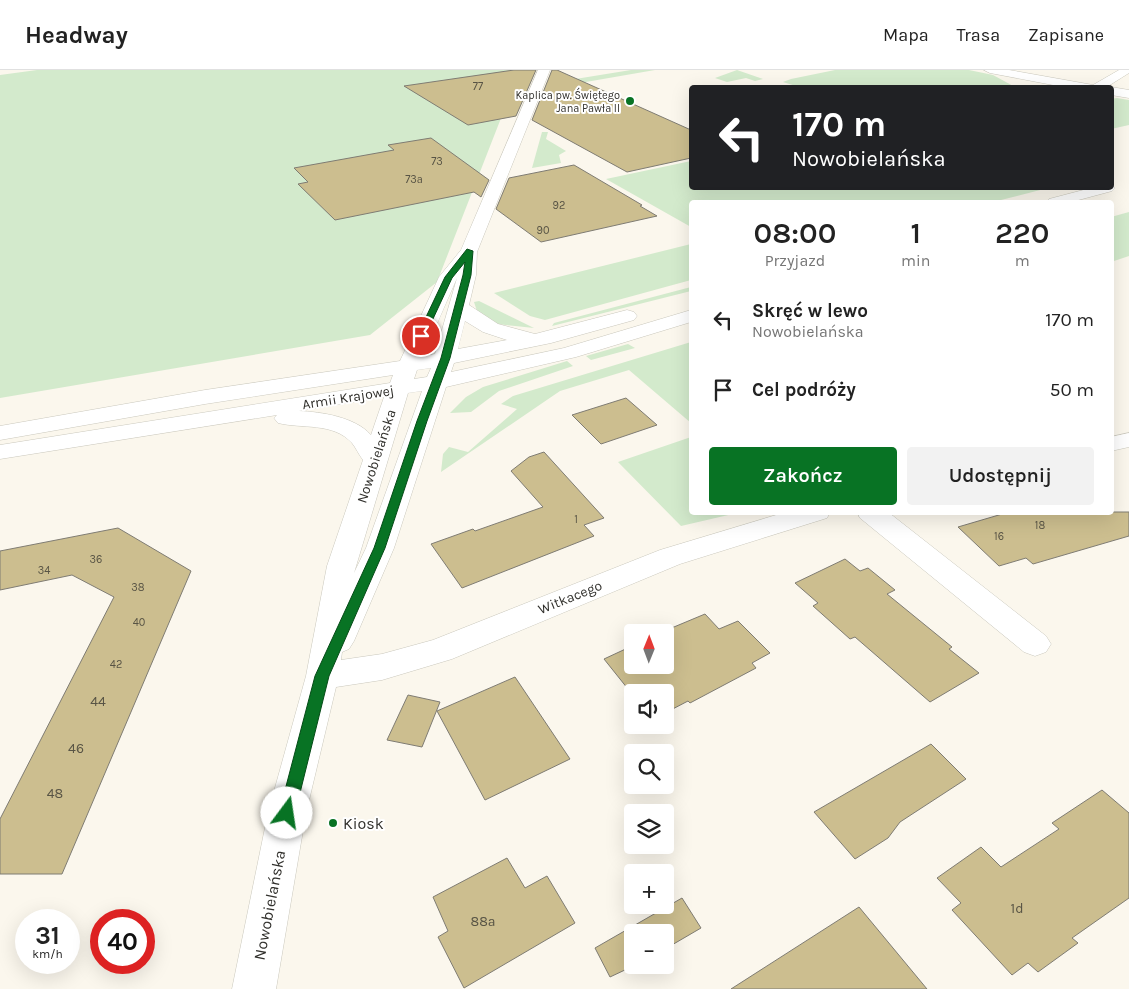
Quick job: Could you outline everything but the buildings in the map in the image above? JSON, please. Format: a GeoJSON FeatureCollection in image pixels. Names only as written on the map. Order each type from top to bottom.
{"type":"FeatureCollection","features":[{"type":"Feature","properties":{"kind":"street","name":"Nowobielańska"},"geometry":{"type":"LineString","coordinates":[[322,676],[380,548],[440,370],[459,307],[467,275],[470,251],[544,70]]}},
{"type":"Feature","properties":{"kind":"street"},"geometry":{"type":"LineString","coordinates":[[990,70],[1074,85]]}},
{"type":"Feature","properties":{"kind":"street"},"geometry":{"type":"LineString","coordinates":[[1101,85],[1127,70]]}},
{"type":"Feature","properties":{"kind":"street"},"geometry":{"type":"LineString","coordinates":[[1114,92],[1129,94]]}},
{"type":"Feature","properties":{"kind":"street"},"geometry":{"type":"LineString","coordinates":[[1062,200],[1098,190]]}},
{"type":"Feature","properties":{"kind":"street","name":"Nowobielańska"},"geometry":{"type":"LineString","coordinates":[[254,989],[287,813],[322,676],[341,566],[403,377],[448,277],[470,251]]}},
{"type":"Feature","properties":{"kind":"street","name":"Armii Krajowej"},"geometry":{"type":"LineString","coordinates":[[440,370],[540,339],[689,300]]}},
{"type":"Feature","properties":{"kind":"street"},"geometry":{"type":"LineString","coordinates":[[459,307],[479,323],[507,335],[540,339]]}},
{"type":"Feature","properties":{"kind":"street","name":"Armii Krajowej"},"geometry":{"type":"LineString","coordinates":[[0,452],[204,420],[440,370],[569,353],[689,317]]}},
{"type":"Feature","properties":{"kind":"street","name":"Armii Krajowej"},"geometry":{"type":"LineString","coordinates":[[0,433],[205,397],[403,377]]}},
{"type":"Feature","properties":{"kind":"street"},"geometry":{"type":"LineString","coordinates":[[204,420],[304,417],[332,423],[358,436],[375,460]]}},
{"type":"Feature","properties":{"kind":"street"},"geometry":{"type":"LineString","coordinates":[[1114,443],[1129,440]]}},
{"type":"Feature","properties":{"kind":"street","name":"Witkacego"},"geometry":{"type":"LineString","coordinates":[[322,676],[382,667],[441,650],[670,557],[807,515]]}},
{"type":"Feature","properties":{"kind":"street"},"geometry":{"type":"LineString","coordinates":[[874,515],[1036,644]]}},
{"type":"Feature","properties":{"kind":"green space"},"geometry":{"type":"Polygon","coordinates":[[[37,70],[528,70],[503,113],[437,282],[370,335],[0,398],[0,75],[37,70]]]}},
{"type":"Feature","properties":{"kind":"green space"},"geometry":{"type":"Polygon","coordinates":[[[631,70],[655,70],[580,83],[563,81],[631,70]]]}},
{"type":"Feature","properties":{"kind":"green space"},"geometry":{"type":"Polygon","coordinates":[[[737,70],[763,79],[755,81],[746,78],[727,82],[715,78],[737,70]]]}},
{"type":"Feature","properties":{"kind":"green space"},"geometry":{"type":"Polygon","coordinates":[[[835,70],[969,70],[993,75],[1011,85],[793,85],[783,82],[835,70]]]}},
{"type":"Feature","properties":{"kind":"green space"},"geometry":{"type":"Polygon","coordinates":[[[1114,98],[1129,100],[1129,125],[1114,128],[1114,98]]]}},
{"type":"Feature","properties":{"kind":"green space"},"geometry":{"type":"Polygon","coordinates":[[[542,132],[548,132],[546,139],[566,151],[559,155],[561,163],[532,168],[542,132]]]}},
{"type":"Feature","properties":{"kind":"green space"},"geometry":{"type":"Polygon","coordinates":[[[689,161],[689,190],[1040,190],[1001,200],[689,200],[689,226],[606,179],[689,161]]]}},
{"type":"Feature","properties":{"kind":"green space"},"geometry":{"type":"Polygon","coordinates":[[[1129,212],[1129,256],[1114,261],[1114,216],[1129,212]]]}},
{"type":"Feature","properties":{"kind":"green space"},"geometry":{"type":"Polygon","coordinates":[[[689,244],[689,281],[545,320],[530,316],[494,293],[689,244]]]}},
{"type":"Feature","properties":{"kind":"green space"},"geometry":{"type":"Polygon","coordinates":[[[689,288],[689,292],[552,326],[554,323],[689,288]]]}},
{"type":"Feature","properties":{"kind":"green space"},"geometry":{"type":"Polygon","coordinates":[[[479,301],[534,328],[497,324],[477,311],[474,302],[479,301]]]}},
{"type":"Feature","properties":{"kind":"green space"},"geometry":{"type":"Polygon","coordinates":[[[689,343],[689,421],[629,370],[560,391],[441,472],[443,454],[449,447],[468,452],[517,409],[501,404],[513,396],[689,343]]]}},
{"type":"Feature","properties":{"kind":"green space"},"geometry":{"type":"Polygon","coordinates":[[[628,344],[635,348],[591,360],[586,356],[628,344]]]}},
{"type":"Feature","properties":{"kind":"green space"},"geometry":{"type":"Polygon","coordinates":[[[567,361],[573,366],[499,391],[471,412],[450,413],[466,397],[483,387],[567,361]]]}},
{"type":"Feature","properties":{"kind":"green space"},"geometry":{"type":"Polygon","coordinates":[[[689,438],[689,515],[728,515],[681,526],[618,462],[689,438]]]}},
{"type":"Feature","properties":{"kind":"place","name":"Kaplica pw. Świętego Jana Pawła II"},"geometry":{"type":"Point","coordinates":[630,101]}},
{"type":"Feature","properties":{"kind":"place","name":"Kiosk"},"geometry":{"type":"Point","coordinates":[333,823]}},
{"type":"Feature","properties":{"kind":"route"},"geometry":{"type":"LineString","coordinates":[[287,813],[322,676],[380,548],[445,358],[467,275],[470,251],[448,277],[421,336]]}}]}
